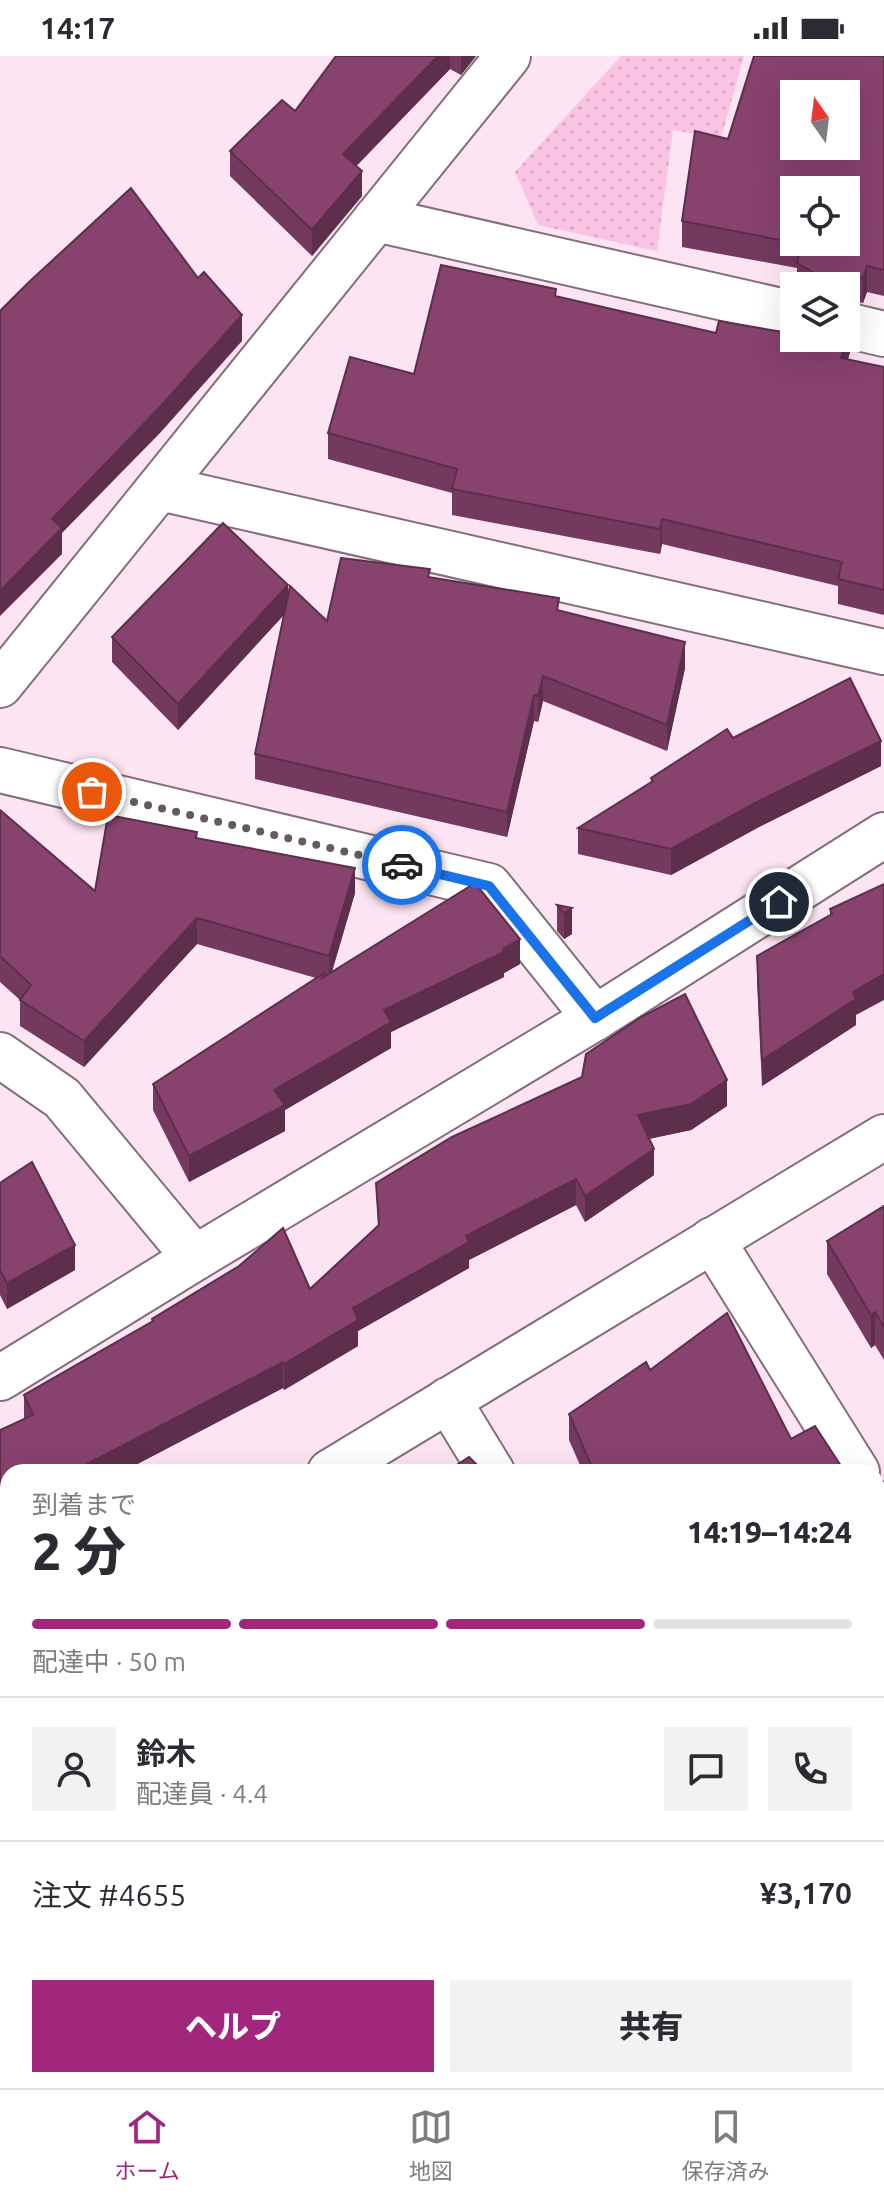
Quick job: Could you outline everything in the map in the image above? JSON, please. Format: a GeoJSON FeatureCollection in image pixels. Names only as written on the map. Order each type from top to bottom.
{"type":"FeatureCollection","features":[{"type":"Feature","properties":{"kind":"street"},"geometry":{"type":"LineString","coordinates":[[0,685],[508,56]]}},
{"type":"Feature","properties":{"kind":"street"},"geometry":{"type":"LineString","coordinates":[[376,219],[780,311]]}},
{"type":"Feature","properties":{"kind":"street"},"geometry":{"type":"LineString","coordinates":[[860,328],[884,334]]}},
{"type":"Feature","properties":{"kind":"street"},"geometry":{"type":"LineString","coordinates":[[160,488],[884,652]]}},
{"type":"Feature","properties":{"kind":"street"},"geometry":{"type":"LineString","coordinates":[[0,770],[489,886],[595,1018]]}},
{"type":"Feature","properties":{"kind":"street"},"geometry":{"type":"LineString","coordinates":[[0,1378],[595,1018],[884,835]]}},
{"type":"Feature","properties":{"kind":"street"},"geometry":{"type":"LineString","coordinates":[[0,1055],[62,1098],[195,1258]]}},
{"type":"Feature","properties":{"kind":"street"},"geometry":{"type":"LineString","coordinates":[[343,1464],[884,1137]]}},
{"type":"Feature","properties":{"kind":"street"},"geometry":{"type":"LineString","coordinates":[[712,1240],[852,1464]]}},
{"type":"Feature","properties":{"kind":"street"},"geometry":{"type":"LineString","coordinates":[[448,1400],[487,1464]]}},
{"type":"Feature","properties":{"kind":"shaded area"},"geometry":{"type":"Polygon","coordinates":[[[621,56],[744,56],[721,138],[673,130],[657,251],[538,225],[515,172],[621,56]]]}},
{"type":"Feature","properties":{"kind":"building"},"geometry":{"type":"Polygon","coordinates":[[[336,56],[438,56],[343,154],[362,171],[312,230],[230,151],[282,100],[295,111],[336,56]]]}},
{"type":"Feature","properties":{"kind":"building"},"geometry":{"type":"Polygon","coordinates":[[[754,56],[884,56],[884,270],[867,266],[863,278],[860,272],[812,272],[797,263],[798,256],[860,256],[860,176],[780,176],[780,240],[682,221],[695,131],[728,139],[754,56]]]}},
{"type":"Feature","properties":{"kind":"building"},"geometry":{"type":"Polygon","coordinates":[[[131,188],[198,278],[204,272],[242,315],[160,407],[52,519],[62,528],[0,591],[0,311],[131,188]]]}},
{"type":"Feature","properties":{"kind":"building"},"geometry":{"type":"Polygon","coordinates":[[[441,265],[556,289],[555,296],[716,333],[719,321],[780,331],[780,352],[843,352],[841,358],[884,367],[884,590],[838,579],[842,562],[662,519],[660,529],[452,489],[457,469],[328,433],[350,357],[414,374],[441,265]]]}},
{"type":"Feature","properties":{"kind":"building"},"geometry":{"type":"Polygon","coordinates":[[[223,523],[288,585],[178,704],[112,637],[223,523]]]}},
{"type":"Feature","properties":{"kind":"building"},"geometry":{"type":"Polygon","coordinates":[[[341,558],[430,569],[428,577],[559,598],[557,610],[685,642],[667,725],[543,676],[538,696],[534,695],[507,812],[255,754],[290,586],[327,621],[341,558]]]}},
{"type":"Feature","properties":{"kind":"building"},"geometry":{"type":"Polygon","coordinates":[[[850,678],[881,741],[759,801],[671,849],[578,828],[727,729],[733,738],[850,678]]]}},
{"type":"Feature","properties":{"kind":"building"},"geometry":{"type":"Polygon","coordinates":[[[0,810],[95,891],[108,815],[197,832],[196,838],[355,868],[329,956],[197,918],[84,1041],[20,1000],[31,985],[0,956],[0,810]]]}},
{"type":"Feature","properties":{"kind":"building"},"geometry":{"type":"Polygon","coordinates":[[[475,883],[520,939],[503,949],[504,952],[384,1010],[391,1022],[274,1090],[285,1105],[189,1156],[153,1084],[324,973],[322,978],[475,883]]]}},
{"type":"Feature","properties":{"kind":"building"},"geometry":{"type":"Polygon","coordinates":[[[884,884],[884,974],[853,992],[856,999],[762,1060],[757,956],[832,914],[830,909],[884,884]]]}},
{"type":"Feature","properties":{"kind":"building"},"geometry":{"type":"Polygon","coordinates":[[[557,905],[572,908],[564,913],[557,905]]]}},
{"type":"Feature","properties":{"kind":"building"},"geometry":{"type":"Polygon","coordinates":[[[685,994],[727,1080],[691,1104],[638,1115],[654,1149],[585,1196],[576,1179],[466,1236],[469,1242],[353,1308],[358,1320],[284,1364],[87,1464],[0,1464],[0,1430],[33,1415],[24,1395],[153,1321],[239,1266],[283,1228],[310,1289],[379,1225],[376,1183],[452,1137],[582,1077],[586,1054],[641,1017],[685,994]]]}},
{"type":"Feature","properties":{"kind":"building"},"geometry":{"type":"Polygon","coordinates":[[[32,1162],[75,1245],[7,1283],[0,1270],[0,1183],[32,1162]]]}},
{"type":"Feature","properties":{"kind":"building"},"geometry":{"type":"Polygon","coordinates":[[[884,1206],[884,1327],[875,1312],[871,1315],[827,1241],[884,1206]]]}},
{"type":"Feature","properties":{"kind":"building"},"geometry":{"type":"Polygon","coordinates":[[[727,1313],[791,1439],[815,1426],[840,1464],[591,1464],[569,1414],[646,1362],[650,1370],[727,1313]]]}},
{"type":"Feature","properties":{"kind":"building"},"geometry":{"type":"Polygon","coordinates":[[[469,1457],[476,1464],[458,1464],[469,1457]]]}},
{"type":"Feature","properties":{"kind":"way so far"},"geometry":{"type":"LineString","coordinates":[[92,792],[402,865]]}},
{"type":"Feature","properties":{"kind":"route"},"geometry":{"type":"LineString","coordinates":[[402,865],[489,886],[595,1018],[779,902]]}}]}
